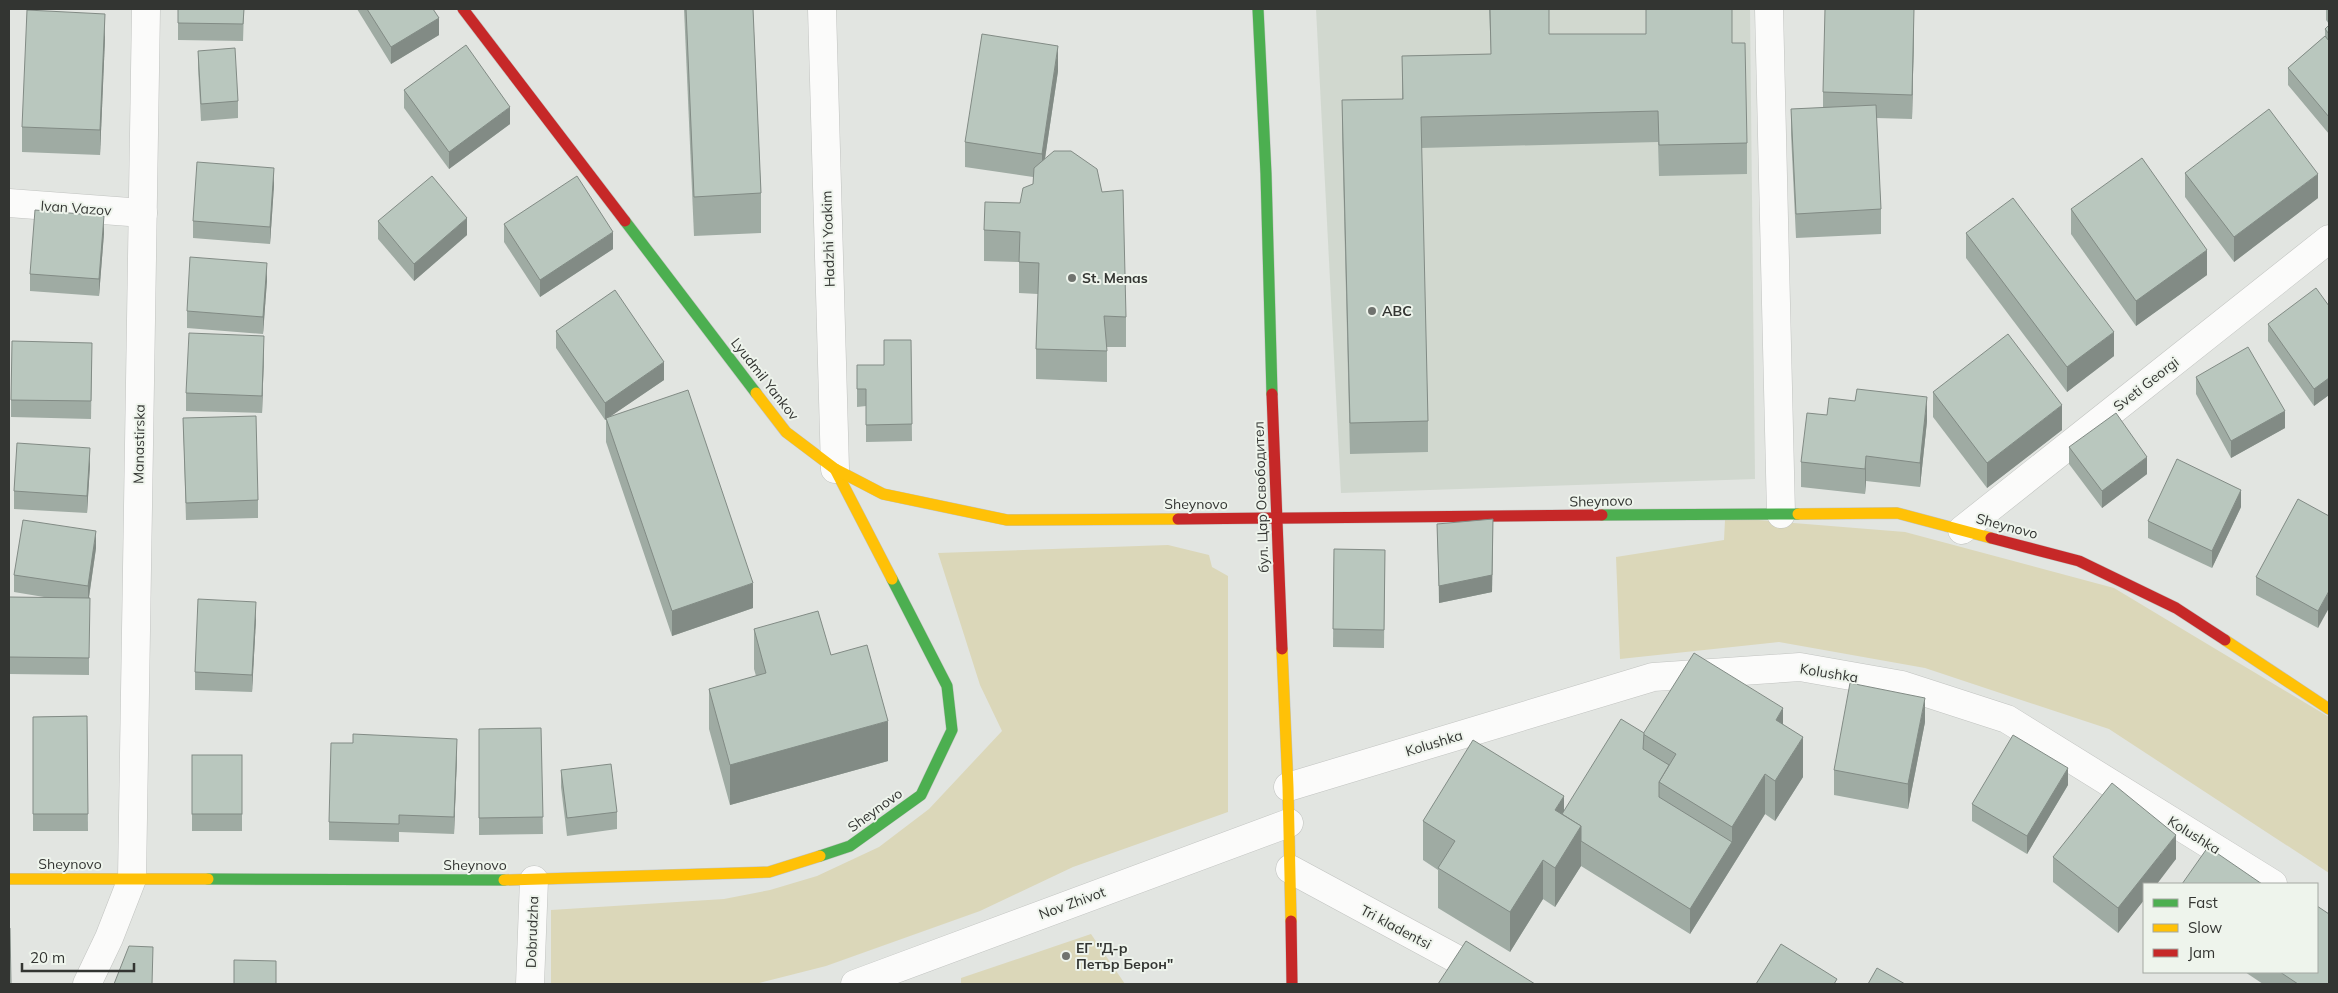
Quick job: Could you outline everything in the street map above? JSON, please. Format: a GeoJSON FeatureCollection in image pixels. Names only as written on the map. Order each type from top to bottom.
{"type":"FeatureCollection","features":[{"type":"Feature","properties":{"kind":"street","name":"Manastirska"},"geometry":{"type":"LineString","coordinates":[[132,879],[146,9]]}},
{"type":"Feature","properties":{"kind":"street","name":"Lyudmil Yankov"},"geometry":{"type":"LineString","coordinates":[[463,9],[786,432],[835,468],[947,686],[952,730],[921,796]]}},
{"type":"Feature","properties":{"kind":"street","name":"Hadzhi Yoakim"},"geometry":{"type":"LineString","coordinates":[[822,9],[835,468]]}},
{"type":"Feature","properties":{"kind":"street","name":"бул. Цар Освободител"},"geometry":{"type":"LineString","coordinates":[[1258,9],[1266,174],[1276,519],[1288,787],[1292,984]]}},
{"type":"Feature","properties":{"kind":"street"},"geometry":{"type":"LineString","coordinates":[[1769,9],[1781,514]]}},
{"type":"Feature","properties":{"kind":"street","name":"Ivan Vazov"},"geometry":{"type":"LineString","coordinates":[[9,203],[143,213]]}},
{"type":"Feature","properties":{"kind":"street","name":"Sveti Georgi"},"geometry":{"type":"LineString","coordinates":[[1962,530],[2329,239]]}},
{"type":"Feature","properties":{"kind":"street","name":"Sheynovo"},"geometry":{"type":"LineString","coordinates":[[835,468],[884,494],[1007,520],[1898,513],[2079,562],[2176,608],[2329,709]]}},
{"type":"Feature","properties":{"kind":"street","name":"Kolushka"},"geometry":{"type":"LineString","coordinates":[[1288,787],[1653,677],[1800,667],[1902,685],[2007,719],[2271,883]]}},
{"type":"Feature","properties":{"kind":"street","name":"Sheynovo"},"geometry":{"type":"LineString","coordinates":[[9,879],[534,880],[769,872],[850,846],[921,796]]}},
{"type":"Feature","properties":{"kind":"street","name":"Nov Zhivot"},"geometry":{"type":"LineString","coordinates":[[855,984],[1289,823]]}},
{"type":"Feature","properties":{"kind":"street","name":"Tri kladentsi"},"geometry":{"type":"LineString","coordinates":[[1290,869],[1503,984]]}},
{"type":"Feature","properties":{"kind":"street"},"geometry":{"type":"LineString","coordinates":[[87,984],[109,938],[132,879]]}},
{"type":"Feature","properties":{"kind":"street","name":"Dobrudzha"},"geometry":{"type":"LineString","coordinates":[[530,984],[534,880]]}},
{"type":"Feature","properties":{"kind":"shaded area"},"geometry":{"type":"Polygon","coordinates":[[[1316,9],[1750,9],[1755,479],[1341,493],[1316,9]]]}},
{"type":"Feature","properties":{"kind":"shaded area"},"geometry":{"type":"Polygon","coordinates":[[[1725,520],[1758,520],[1905,532],[2114,588],[2329,717],[2329,873],[2109,729],[1925,668],[1779,642],[1620,659],[1616,557],[1724,540],[1725,520]]]}},
{"type":"Feature","properties":{"kind":"shaded area"},"geometry":{"type":"Polygon","coordinates":[[[1168,545],[1209,555],[1212,567],[1228,576],[1228,812],[1073,867],[980,911],[826,966],[755,984],[551,984],[551,910],[724,899],[770,890],[817,876],[879,847],[929,809],[1002,731],[980,685],[938,553],[1168,545]]]}},
{"type":"Feature","properties":{"kind":"shaded area","name":"ЕГ \"Д-р Петър Берон\""},"geometry":{"type":"Polygon","coordinates":[[[1091,934],[1125,984],[961,984],[961,978],[1091,934]]]}},
{"type":"Feature","properties":{"kind":"building"},"geometry":{"type":"Polygon","coordinates":[[[178,9],[244,9],[243,24],[178,23],[178,9]]]}},
{"type":"Feature","properties":{"kind":"building"},"geometry":{"type":"Polygon","coordinates":[[[367,9],[433,9],[439,18],[391,47],[367,9]]]}},
{"type":"Feature","properties":{"kind":"building"},"geometry":{"type":"Polygon","coordinates":[[[686,9],[753,9],[761,193],[694,197],[686,9]]]}},
{"type":"Feature","properties":{"kind":"building"},"geometry":{"type":"Polygon","coordinates":[[[1490,9],[1549,9],[1549,34],[1646,34],[1646,9],[1732,9],[1732,43],[1745,43],[1747,143],[1659,145],[1658,111],[1421,117],[1428,421],[1350,423],[1342,100],[1403,99],[1402,56],[1491,54],[1490,9]]]}},
{"type":"Feature","properties":{"kind":"building"},"geometry":{"type":"Polygon","coordinates":[[[1825,9],[1914,9],[1912,95],[1823,92],[1825,9]]]}},
{"type":"Feature","properties":{"kind":"building"},"geometry":{"type":"Polygon","coordinates":[[[27,10],[105,14],[100,130],[22,127],[27,10]]]}},
{"type":"Feature","properties":{"kind":"building"},"geometry":{"type":"Polygon","coordinates":[[[2329,25],[2329,34],[2325,29],[2329,25]]]}},
{"type":"Feature","properties":{"kind":"building"},"geometry":{"type":"Polygon","coordinates":[[[982,34],[1058,46],[1042,154],[965,142],[982,34]]]}},
{"type":"Feature","properties":{"kind":"building"},"geometry":{"type":"Polygon","coordinates":[[[2325,36],[2329,41],[2329,117],[2288,68],[2325,36]]]}},
{"type":"Feature","properties":{"kind":"building"},"geometry":{"type":"Polygon","coordinates":[[[466,45],[510,107],[449,152],[404,90],[466,45]]]}},
{"type":"Feature","properties":{"kind":"building"},"geometry":{"type":"Polygon","coordinates":[[[235,48],[238,101],[201,104],[198,51],[235,48]]]}},
{"type":"Feature","properties":{"kind":"building"},"geometry":{"type":"Polygon","coordinates":[[[1876,105],[1881,209],[1796,214],[1791,109],[1876,105]]]}},
{"type":"Feature","properties":{"kind":"building"},"geometry":{"type":"Polygon","coordinates":[[[2269,109],[2318,174],[2234,237],[2185,173],[2269,109]]]}},
{"type":"Feature","properties":{"kind":"building","name":"St. Menas"},"geometry":{"type":"Polygon","coordinates":[[[1054,151],[1071,151],[1097,169],[1102,192],[1123,190],[1126,317],[1104,316],[1107,351],[1036,349],[1039,263],[1019,262],[1020,232],[984,230],[985,202],[1020,203],[1023,188],[1033,184],[1034,168],[1054,151]]]}},
{"type":"Feature","properties":{"kind":"building"},"geometry":{"type":"Polygon","coordinates":[[[2142,158],[2207,250],[2136,301],[2071,209],[2142,158]]]}},
{"type":"Feature","properties":{"kind":"building"},"geometry":{"type":"Polygon","coordinates":[[[197,162],[274,168],[270,227],[193,221],[197,162]]]}},
{"type":"Feature","properties":{"kind":"building"},"geometry":{"type":"Polygon","coordinates":[[[432,176],[467,218],[414,264],[378,221],[432,176]]]}},
{"type":"Feature","properties":{"kind":"building"},"geometry":{"type":"Polygon","coordinates":[[[577,176],[613,232],[540,280],[504,224],[577,176]]]}},
{"type":"Feature","properties":{"kind":"building"},"geometry":{"type":"Polygon","coordinates":[[[2013,198],[2114,332],[2067,367],[1966,233],[2013,198]]]}},
{"type":"Feature","properties":{"kind":"building"},"geometry":{"type":"Polygon","coordinates":[[[35,210],[104,216],[99,279],[30,274],[35,210]]]}},
{"type":"Feature","properties":{"kind":"building"},"geometry":{"type":"Polygon","coordinates":[[[190,257],[267,263],[263,317],[187,311],[190,257]]]}},
{"type":"Feature","properties":{"kind":"building"},"geometry":{"type":"Polygon","coordinates":[[[2316,288],[2329,306],[2329,378],[2314,389],[2268,324],[2316,288]]]}},
{"type":"Feature","properties":{"kind":"building"},"geometry":{"type":"Polygon","coordinates":[[[615,290],[664,362],[605,403],[556,331],[615,290]]]}},
{"type":"Feature","properties":{"kind":"building"},"geometry":{"type":"Polygon","coordinates":[[[189,333],[264,336],[262,396],[186,393],[189,333]]]}},
{"type":"Feature","properties":{"kind":"building"},"geometry":{"type":"Polygon","coordinates":[[[2008,334],[2062,405],[1987,463],[1933,392],[2008,334]]]}},
{"type":"Feature","properties":{"kind":"building"},"geometry":{"type":"Polygon","coordinates":[[[884,340],[911,340],[912,424],[866,425],[866,389],[857,389],[857,365],[884,365],[884,340]]]}},
{"type":"Feature","properties":{"kind":"building"},"geometry":{"type":"Polygon","coordinates":[[[12,341],[92,343],[91,401],[11,400],[12,341]]]}},
{"type":"Feature","properties":{"kind":"building"},"geometry":{"type":"Polygon","coordinates":[[[2248,347],[2285,411],[2231,441],[2196,377],[2248,347]]]}},
{"type":"Feature","properties":{"kind":"building"},"geometry":{"type":"Polygon","coordinates":[[[1857,389],[1927,397],[1920,463],[1866,456],[1865,469],[1801,462],[1807,413],[1827,415],[1829,398],[1855,401],[1857,389]]]}},
{"type":"Feature","properties":{"kind":"building"},"geometry":{"type":"Polygon","coordinates":[[[688,390],[753,583],[672,611],[606,418],[688,390]]]}},
{"type":"Feature","properties":{"kind":"building"},"geometry":{"type":"Polygon","coordinates":[[[2116,413],[2147,457],[2102,491],[2069,447],[2116,413]]]}},
{"type":"Feature","properties":{"kind":"building"},"geometry":{"type":"Polygon","coordinates":[[[256,416],[258,500],[186,503],[183,418],[256,416]]]}},
{"type":"Feature","properties":{"kind":"building"},"geometry":{"type":"Polygon","coordinates":[[[17,443],[90,448],[87,496],[14,491],[17,443]]]}},
{"type":"Feature","properties":{"kind":"building"},"geometry":{"type":"Polygon","coordinates":[[[2177,459],[2241,490],[2212,551],[2148,521],[2177,459]]]}},
{"type":"Feature","properties":{"kind":"building"},"geometry":{"type":"Polygon","coordinates":[[[2298,499],[2329,516],[2329,591],[2318,611],[2256,577],[2298,499]]]}},
{"type":"Feature","properties":{"kind":"building"},"geometry":{"type":"Polygon","coordinates":[[[1493,519],[1492,575],[1439,586],[1437,524],[1493,519]]]}},
{"type":"Feature","properties":{"kind":"building"},"geometry":{"type":"Polygon","coordinates":[[[23,520],[96,531],[88,586],[14,575],[23,520]]]}},
{"type":"Feature","properties":{"kind":"building"},"geometry":{"type":"Polygon","coordinates":[[[1334,549],[1385,550],[1384,630],[1333,629],[1334,549]]]}},
{"type":"Feature","properties":{"kind":"building"},"geometry":{"type":"Polygon","coordinates":[[[9,597],[90,598],[89,658],[9,657],[9,597]]]}},
{"type":"Feature","properties":{"kind":"building"},"geometry":{"type":"Polygon","coordinates":[[[198,599],[256,602],[252,675],[195,672],[198,599]]]}},
{"type":"Feature","properties":{"kind":"building"},"geometry":{"type":"Polygon","coordinates":[[[818,611],[831,655],[867,645],[888,721],[730,765],[709,689],[766,673],[754,629],[818,611]]]}},
{"type":"Feature","properties":{"kind":"building"},"geometry":{"type":"Polygon","coordinates":[[[1694,653],[1783,708],[1776,720],[1803,737],[1775,781],[1765,774],[1732,827],[1659,782],[1676,754],[1643,734],[1694,653]]]}},
{"type":"Feature","properties":{"kind":"building"},"geometry":{"type":"Polygon","coordinates":[[[1850,683],[1925,698],[1908,784],[1834,770],[1850,683]]]}},
{"type":"Feature","properties":{"kind":"building"},"geometry":{"type":"Polygon","coordinates":[[[87,716],[88,814],[33,814],[33,717],[87,716]]]}},
{"type":"Feature","properties":{"kind":"building"},"geometry":{"type":"Polygon","coordinates":[[[1621,719],[1644,733],[1643,749],[1669,765],[1659,782],[1659,797],[1732,842],[1690,909],[1581,841],[1581,826],[1562,814],[1621,719]]]}},
{"type":"Feature","properties":{"kind":"building"},"geometry":{"type":"Polygon","coordinates":[[[541,728],[543,817],[479,818],[479,729],[541,728]]]}},
{"type":"Feature","properties":{"kind":"building"},"geometry":{"type":"Polygon","coordinates":[[[353,734],[457,739],[454,817],[399,815],[399,824],[329,822],[331,743],[353,743],[353,734]]]}},
{"type":"Feature","properties":{"kind":"building"},"geometry":{"type":"Polygon","coordinates":[[[2013,735],[2068,768],[2027,836],[1972,804],[2013,735]]]}},
{"type":"Feature","properties":{"kind":"building"},"geometry":{"type":"Polygon","coordinates":[[[1473,740],[1564,796],[1555,810],[1581,826],[1555,868],[1543,860],[1510,912],[1438,868],[1455,841],[1423,821],[1473,740]]]}},
{"type":"Feature","properties":{"kind":"building"},"geometry":{"type":"Polygon","coordinates":[[[192,755],[242,755],[242,814],[192,814],[192,755]]]}},
{"type":"Feature","properties":{"kind":"building"},"geometry":{"type":"Polygon","coordinates":[[[611,764],[617,812],[567,818],[561,770],[611,764]]]}},
{"type":"Feature","properties":{"kind":"building"},"geometry":{"type":"Polygon","coordinates":[[[2112,783],[2176,835],[2118,908],[2053,857],[2112,783]]]}},
{"type":"Feature","properties":{"kind":"building"},"geometry":{"type":"Polygon","coordinates":[[[2208,847],[2261,883],[2183,883],[2208,847]]]}},
{"type":"Feature","properties":{"kind":"building"},"geometry":{"type":"Polygon","coordinates":[[[2318,907],[2329,914],[2329,984],[2298,984],[2282,973],[2318,973],[2318,907]]]}},
{"type":"Feature","properties":{"kind":"building"},"geometry":{"type":"Polygon","coordinates":[[[10,928],[11,984],[9,984],[10,928]]]}},
{"type":"Feature","properties":{"kind":"building"},"geometry":{"type":"Polygon","coordinates":[[[1466,941],[1535,984],[1438,984],[1466,941]]]}},
{"type":"Feature","properties":{"kind":"building"},"geometry":{"type":"Polygon","coordinates":[[[1781,944],[1837,979],[1834,984],[1756,984],[1781,944]]]}},
{"type":"Feature","properties":{"kind":"building"},"geometry":{"type":"Polygon","coordinates":[[[129,946],[153,947],[152,984],[114,984],[129,946]]]}},
{"type":"Feature","properties":{"kind":"building"},"geometry":{"type":"Polygon","coordinates":[[[234,960],[276,961],[276,984],[234,984],[234,960]]]}},
{"type":"Feature","properties":{"kind":"building"},"geometry":{"type":"Polygon","coordinates":[[[1877,968],[1905,984],[1868,984],[1877,968]]]}},
{"type":"Feature","properties":{"kind":"traffic: fast"},"geometry":{"type":"LineString","coordinates":[[1258,9],[1266,174],[1272,394]]}},
{"type":"Feature","properties":{"kind":"traffic: fast"},"geometry":{"type":"LineString","coordinates":[[625,221],[756,393]]}},
{"type":"Feature","properties":{"kind":"traffic: fast"},"geometry":{"type":"LineString","coordinates":[[1602,515],[1798,514]]}},
{"type":"Feature","properties":{"kind":"traffic: fast"},"geometry":{"type":"LineString","coordinates":[[820,856],[850,846],[921,795],[952,730],[947,686],[892,579]]}},
{"type":"Feature","properties":{"kind":"traffic: fast"},"geometry":{"type":"LineString","coordinates":[[208,879],[504,880]]}},
{"type":"Feature","properties":{"kind":"traffic: slow"},"geometry":{"type":"LineString","coordinates":[[756,393],[786,432],[835,469],[892,579]]}},
{"type":"Feature","properties":{"kind":"traffic: slow"},"geometry":{"type":"LineString","coordinates":[[835,469],[883,494],[1007,520],[1178,519]]}},
{"type":"Feature","properties":{"kind":"traffic: slow"},"geometry":{"type":"LineString","coordinates":[[1798,514],[1897,513],[1991,538]]}},
{"type":"Feature","properties":{"kind":"traffic: slow"},"geometry":{"type":"LineString","coordinates":[[2225,640],[2329,709]]}},
{"type":"Feature","properties":{"kind":"traffic: slow"},"geometry":{"type":"LineString","coordinates":[[1282,649],[1291,921]]}},
{"type":"Feature","properties":{"kind":"traffic: slow"},"geometry":{"type":"LineString","coordinates":[[504,880],[769,872],[820,856]]}},
{"type":"Feature","properties":{"kind":"traffic: slow"},"geometry":{"type":"LineString","coordinates":[[9,879],[208,879]]}},
{"type":"Feature","properties":{"kind":"traffic: jam"},"geometry":{"type":"LineString","coordinates":[[463,9],[625,221]]}},
{"type":"Feature","properties":{"kind":"traffic: jam"},"geometry":{"type":"LineString","coordinates":[[1272,394],[1282,649]]}},
{"type":"Feature","properties":{"kind":"traffic: jam"},"geometry":{"type":"LineString","coordinates":[[1178,519],[1602,515]]}},
{"type":"Feature","properties":{"kind":"traffic: jam"},"geometry":{"type":"LineString","coordinates":[[1991,538],[2079,561],[2176,608],[2225,640]]}},
{"type":"Feature","properties":{"kind":"traffic: jam"},"geometry":{"type":"LineString","coordinates":[[1291,921],[1292,984]]}},
{"type":"Feature","properties":{"kind":"place","name":"St. Menas"},"geometry":{"type":"Point","coordinates":[1072,278]}},
{"type":"Feature","properties":{"kind":"place","name":"ABC"},"geometry":{"type":"Point","coordinates":[1372,311]}},
{"type":"Feature","properties":{"kind":"place","name":"ЕГ \"Д-р Петър Берон\""},"geometry":{"type":"Point","coordinates":[1066,956]}}]}
